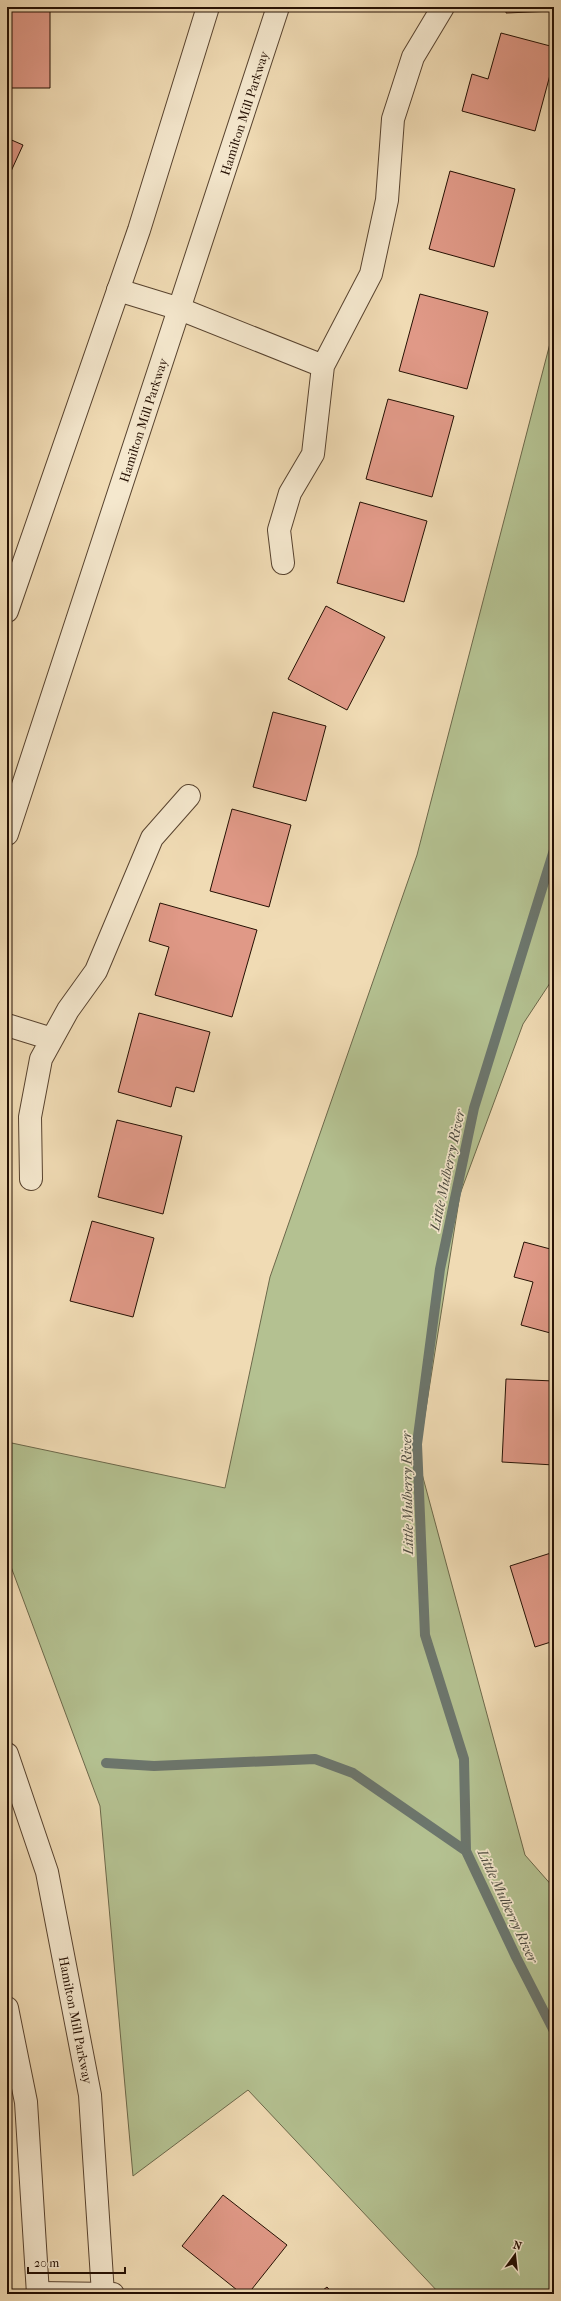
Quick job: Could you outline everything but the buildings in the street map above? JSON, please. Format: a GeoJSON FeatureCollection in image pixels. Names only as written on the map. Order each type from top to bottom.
{"type":"FeatureCollection","features":[{"type":"Feature","properties":{"kind":"street"},"geometry":{"type":"LineString","coordinates":[[7,611],[139,230],[208,7]]}},
{"type":"Feature","properties":{"kind":"street","name":"Hamilton Mill Parkway"},"geometry":{"type":"LineString","coordinates":[[7,834],[278,7]]}},
{"type":"Feature","properties":{"kind":"street"},"geometry":{"type":"LineString","coordinates":[[283,563],[279,530],[290,493],[313,454],[323,366],[371,274],[387,200],[393,119],[413,57],[443,7]]}},
{"type":"Feature","properties":{"kind":"street"},"geometry":{"type":"LineString","coordinates":[[118,290],[180,309],[323,366]]}},
{"type":"Feature","properties":{"kind":"street"},"geometry":{"type":"LineString","coordinates":[[31,1179],[30,1117],[41,1059],[68,1010],[96,971],[152,838],[189,796]]}},
{"type":"Feature","properties":{"kind":"street"},"geometry":{"type":"LineString","coordinates":[[7,1025],[52,1039]]}},
{"type":"Feature","properties":{"kind":"street","name":"Hamilton Mill Parkway"},"geometry":{"type":"LineString","coordinates":[[7,1754],[47,1872],[90,2095],[106,2293]]}},
{"type":"Feature","properties":{"kind":"street"},"geometry":{"type":"LineString","coordinates":[[7,2008],[26,2102],[38,2293],[106,2293]]}},
{"type":"Feature","properties":{"kind":"green space"},"geometry":{"type":"Polygon","coordinates":[[[554,328],[554,977],[523,1024],[460,1194],[418,1459],[525,1855],[554,1888],[554,2294],[440,2294],[248,2090],[133,2176],[100,1806],[7,1556],[7,1442],[225,1488],[270,1277],[417,855],[554,328]]]}},
{"type":"Feature","properties":{"kind":"green space"},"geometry":{"type":"Polygon","coordinates":[[[7,2234],[11,2294],[7,2294],[7,2234]]]}},
{"type":"Feature","properties":{"kind":"waterway","name":"Little Mulberry River"},"geometry":{"type":"LineString","coordinates":[[554,850],[474,1108],[440,1269],[417,1444],[425,1635],[464,1759],[466,1851],[516,1957],[554,2031]]}},
{"type":"Feature","properties":{"kind":"waterway"},"geometry":{"type":"LineString","coordinates":[[106,1763],[154,1766],[315,1759],[353,1773],[466,1851]]}}]}
